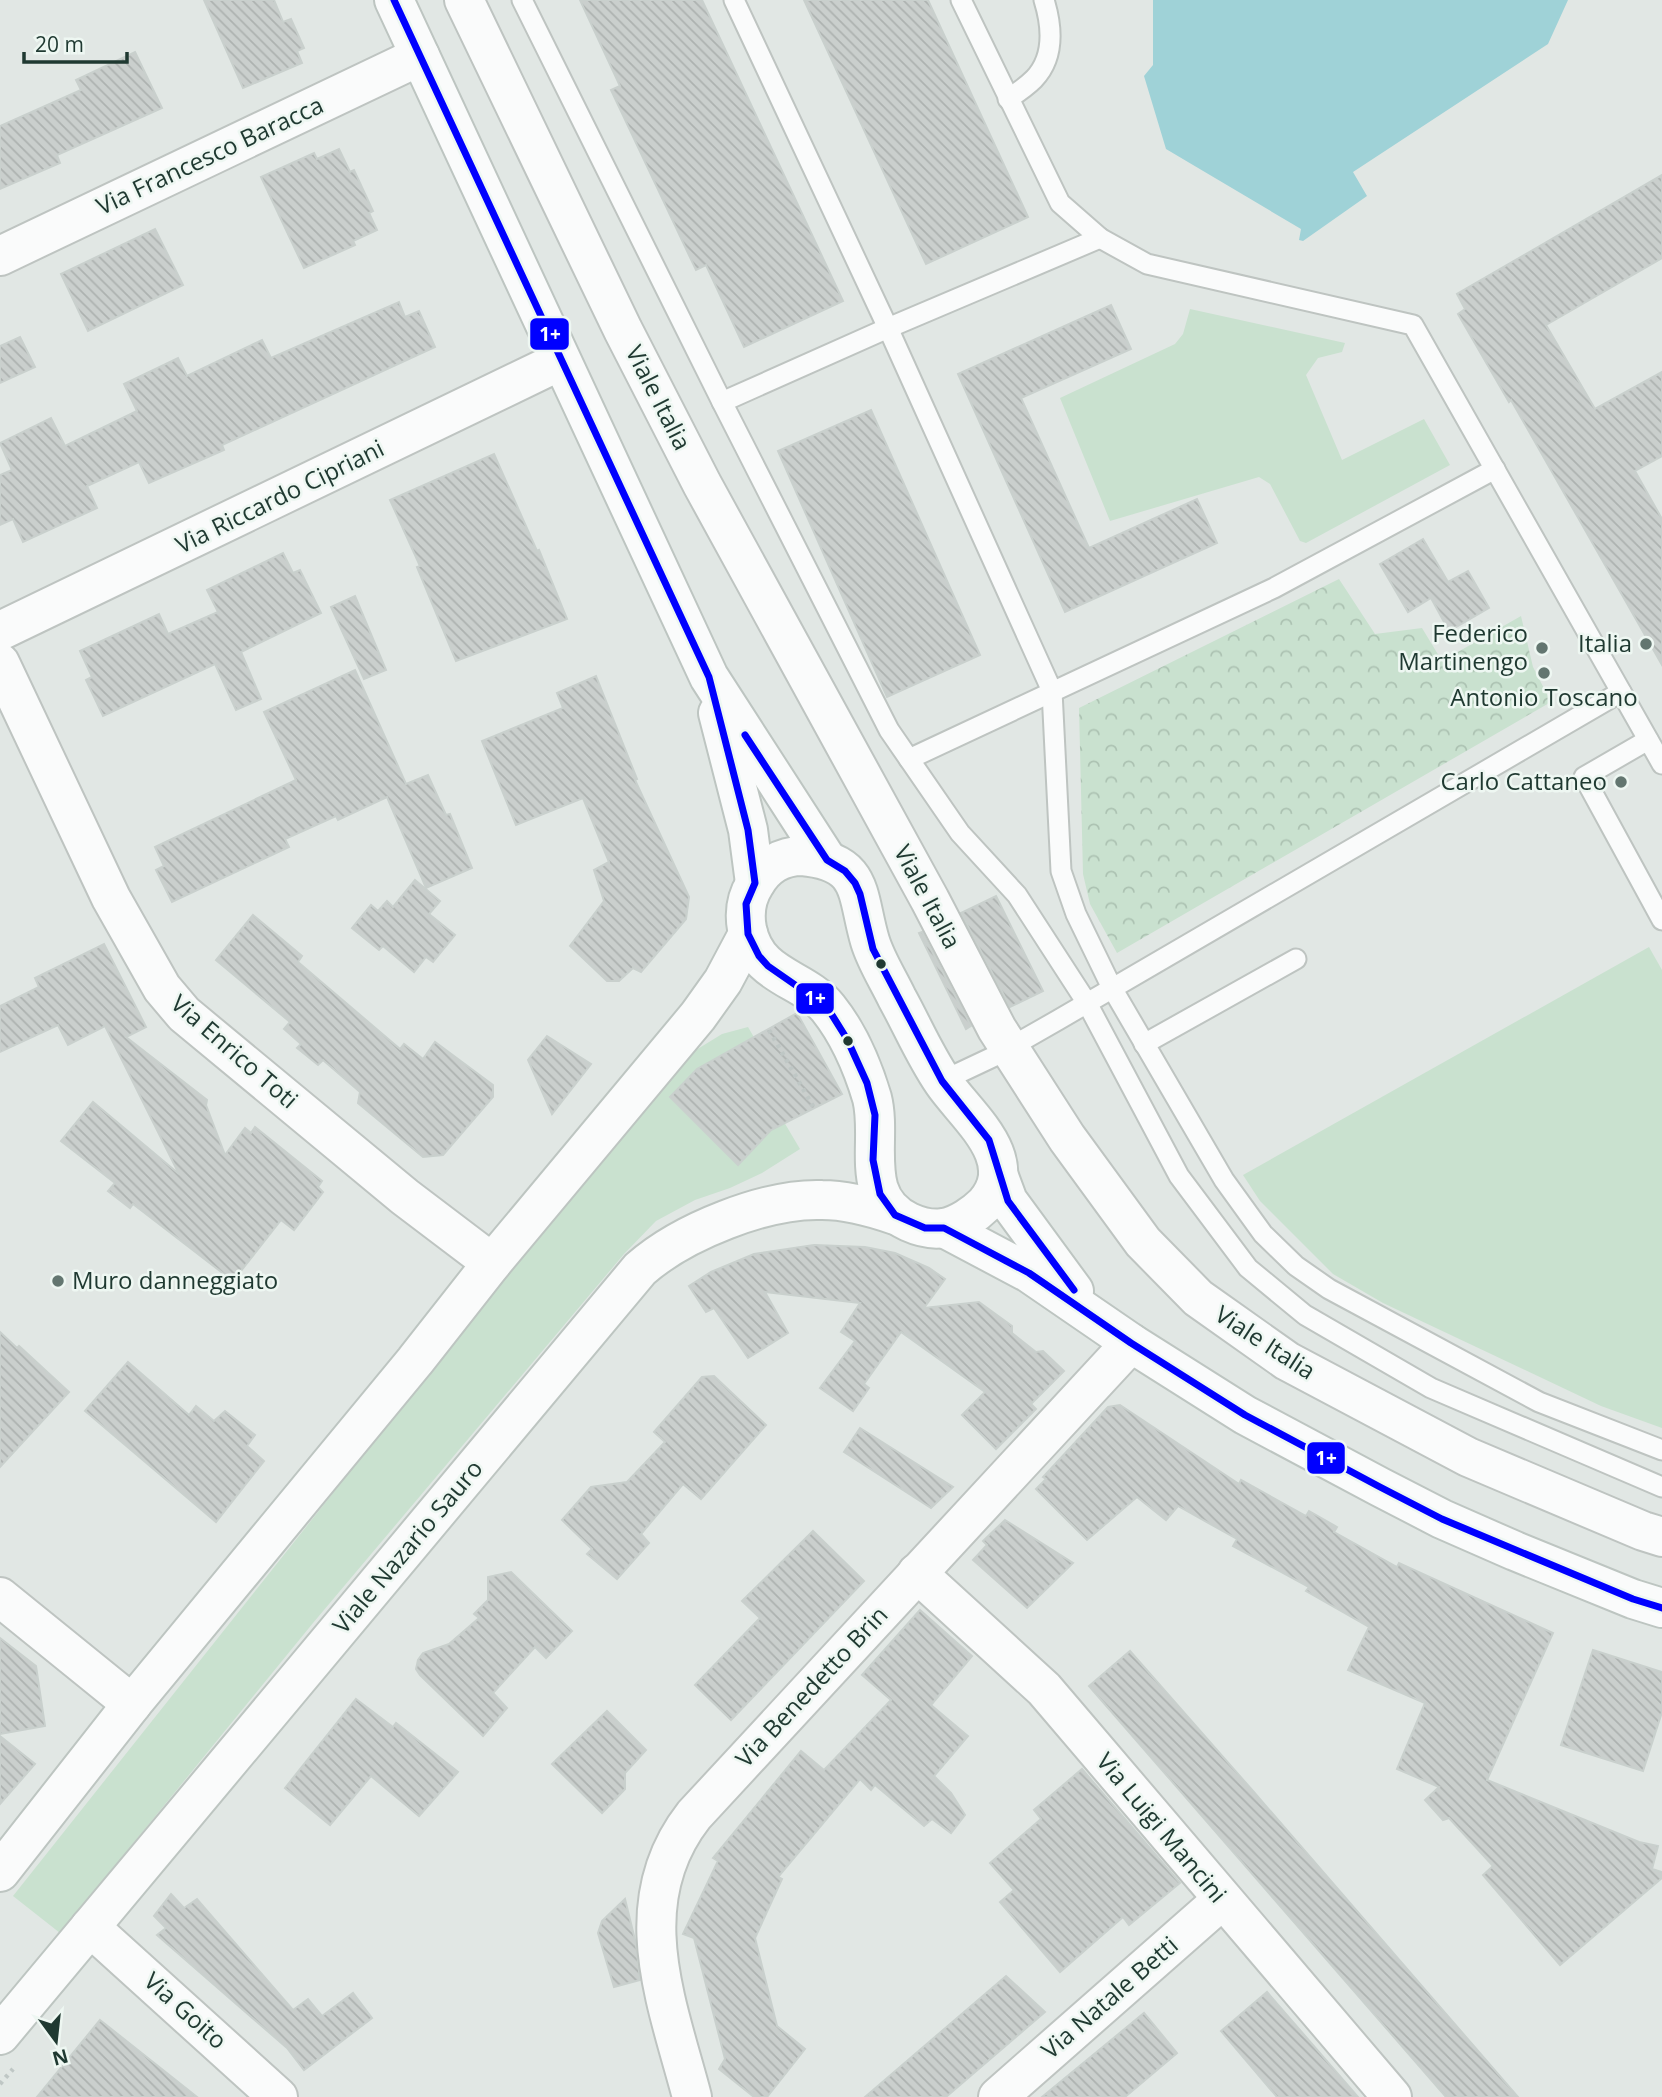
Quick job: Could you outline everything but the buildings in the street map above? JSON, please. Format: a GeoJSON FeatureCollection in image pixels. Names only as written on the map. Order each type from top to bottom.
{"type":"FeatureCollection","features":[{"type":"Feature","properties":{"kind":"street"},"geometry":{"type":"LineString","coordinates":[[394,0],[709,677],[827,860]]}},
{"type":"Feature","properties":{"kind":"street","name":"Viale Italia"},"geometry":{"type":"LineString","coordinates":[[464,0],[623,330],[702,484],[1008,1048],[1067,1138],[1143,1242],[1198,1298],[1287,1360],[1468,1457],[1662,1537]]}},
{"type":"Feature","properties":{"kind":"street","name":"Via Francesco Baracca"},"geometry":{"type":"LineString","coordinates":[[0,256],[420,56]]}},
{"type":"Feature","properties":{"kind":"street","name":"Via Riccardo Cipriani"},"geometry":{"type":"LineString","coordinates":[[0,631],[560,361]]}},
{"type":"Feature","properties":{"kind":"street","name":"Via Enrico Toti"},"geometry":{"type":"LineString","coordinates":[[0,663],[111,898],[162,988],[184,1014],[405,1197],[492,1263]]}},
{"type":"Feature","properties":{"kind":"street"},"geometry":{"type":"LineString","coordinates":[[709,677],[748,830],[755,883]]}},
{"type":"Feature","properties":{"kind":"street"},"geometry":{"type":"LineString","coordinates":[[895,1215],[880,1194],[873,1160],[875,1115],[867,1083],[847,1039],[827,1007],[768,966],[759,956],[748,934],[746,904],[755,883],[766,869],[786,858],[802,856],[827,860],[845,871],[855,883],[860,894],[869,939],[879,963],[942,1081],[989,1140],[998,1165],[993,1191],[980,1208],[965,1219],[944,1228]]}},
{"type":"Feature","properties":{"kind":"street"},"geometry":{"type":"LineString","coordinates":[[0,1872],[132,1703],[698,1016],[729,972],[748,934]]}},
{"type":"Feature","properties":{"kind":"street"},"geometry":{"type":"LineString","coordinates":[[998,1174],[1008,1201],[1095,1317]]}},
{"type":"Feature","properties":{"kind":"street","name":"Viale Nazario Sauro"},"geometry":{"type":"LineString","coordinates":[[0,2035],[640,1269],[658,1253],[684,1237],[718,1224],[791,1203],[821,1199],[864,1205],[925,1228],[944,1228]]}},
{"type":"Feature","properties":{"kind":"street"},"geometry":{"type":"LineString","coordinates":[[944,1228],[1029,1273],[1131,1343],[1245,1415],[1442,1519],[1526,1556],[1662,1608]]}},
{"type":"Feature","properties":{"kind":"street","name":"Via Benedetto Brin"},"geometry":{"type":"LineString","coordinates":[[692,2097],[659,1974],[655,1940],[656,1905],[669,1856],[683,1829],[1131,1343]]}},
{"type":"Feature","properties":{"kind":"street","name":"Via Luigi Mancini"},"geometry":{"type":"LineString","coordinates":[[917,1573],[1044,1689],[1392,2097]]}},
{"type":"Feature","properties":{"kind":"street"},"geometry":{"type":"LineString","coordinates":[[0,1597],[132,1703]]}},
{"type":"Feature","properties":{"kind":"street","name":"Via Natale Betti"},"geometry":{"type":"LineString","coordinates":[[998,2097],[1222,1900]]}},
{"type":"Feature","properties":{"kind":"street","name":"Via Goito"},"geometry":{"type":"LineString","coordinates":[[90,1927],[278,2097]]}},
{"type":"Feature","properties":{"kind":"lane"},"geometry":{"type":"LineString","coordinates":[[522,0],[889,730],[960,833],[1017,895],[1087,1003],[1179,1176],[1248,1268],[1305,1315],[1431,1388],[1662,1487]]}},
{"type":"Feature","properties":{"kind":"lane"},"geometry":{"type":"LineString","coordinates":[[734,0],[888,328],[1052,691],[1061,871],[1076,914],[1112,988],[1224,1180],[1263,1234],[1296,1266],[1329,1289],[1539,1402],[1662,1450]]}},
{"type":"Feature","properties":{"kind":"lane"},"geometry":{"type":"LineString","coordinates":[[961,0],[1060,203],[1100,238],[1147,264],[1413,325],[1662,764]]}},
{"type":"Feature","properties":{"kind":"lane"},"geometry":{"type":"LineString","coordinates":[[1008,99],[1036,78],[1048,54],[1051,27],[1044,0]]}},
{"type":"Feature","properties":{"kind":"lane"},"geometry":{"type":"LineString","coordinates":[[722,402],[1100,238]]}},
{"type":"Feature","properties":{"kind":"lane"},"geometry":{"type":"LineString","coordinates":[[909,759],[1274,588],[1495,469]]}},
{"type":"Feature","properties":{"kind":"lane"},"geometry":{"type":"LineString","coordinates":[[942,1081],[1008,1048],[1087,1003],[1621,692]]}},
{"type":"Feature","properties":{"kind":"lane"},"geometry":{"type":"LineString","coordinates":[[1648,740],[1584,777],[1662,920]]}},
{"type":"Feature","properties":{"kind":"lane"},"geometry":{"type":"LineString","coordinates":[[1144,1044],[1296,959]]}},
{"type":"Feature","properties":{"kind":"path"},"geometry":{"type":"LineString","coordinates":[[769,1030],[814,1108]]}},
{"type":"Feature","properties":{"kind":"green space"},"geometry":{"type":"Polygon","coordinates":[[[1190,309],[1345,343],[1342,352],[1318,358],[1306,375],[1342,460],[1424,419],[1450,465],[1306,543],[1300,541],[1270,484],[1259,477],[1110,521],[1060,398],[1175,344],[1183,334],[1190,309]]]}},
{"type":"Feature","properties":{"kind":"green space"},"geometry":{"type":"Polygon","coordinates":[[[1339,579],[1375,634],[1422,628],[1442,661],[1521,616],[1533,667],[1551,702],[1117,953],[1090,904],[1083,874],[1079,708],[1339,579]]]}},
{"type":"Feature","properties":{"kind":"green space"},"geometry":{"type":"Polygon","coordinates":[[[1649,947],[1662,970],[1662,1428],[1601,1406],[1383,1303],[1333,1274],[1260,1201],[1243,1175],[1649,947]]]}},
{"type":"Feature","properties":{"kind":"green space"},"geometry":{"type":"Polygon","coordinates":[[[748,1027],[755,1039],[697,1069],[670,1097],[771,1130],[784,1122],[800,1149],[762,1173],[695,1200],[656,1221],[624,1254],[313,1623],[60,1933],[13,1896],[653,1090],[696,1050],[722,1034],[748,1027]]]}},
{"type":"Feature","properties":{"kind":"water"},"geometry":{"type":"Polygon","coordinates":[[[1153,0],[1568,0],[1548,44],[1353,172],[1367,196],[1303,241],[1299,240],[1301,229],[1166,149],[1144,76],[1153,65],[1153,0]]]}},
{"type":"Feature","properties":{"kind":"transit line","name":"1+"},"geometry":{"type":"LineString","coordinates":[[394,0],[709,677],[748,830],[755,883],[746,904],[748,934],[759,956],[768,966],[827,1007],[847,1039],[867,1083],[875,1115],[873,1160],[880,1194],[895,1215],[925,1228],[944,1228],[1029,1273],[1131,1343],[1245,1415],[1442,1519],[1633,1599],[1662,1608]]}},
{"type":"Feature","properties":{"kind":"transit line","name":"1+"},"geometry":{"type":"LineString","coordinates":[[745,735],[827,860],[845,871],[855,883],[873,949],[942,1081],[989,1140],[1008,1201],[1074,1290]]}},
{"type":"Feature","properties":{"kind":"place","name":"Italia"},"geometry":{"type":"Point","coordinates":[1646,644]}},
{"type":"Feature","properties":{"kind":"place","name":"Federico Martinengo"},"geometry":{"type":"Point","coordinates":[1542,648]}},
{"type":"Feature","properties":{"kind":"place","name":"Antonio Toscano"},"geometry":{"type":"Point","coordinates":[1544,673]}},
{"type":"Feature","properties":{"kind":"place","name":"Carlo Cattaneo"},"geometry":{"type":"Point","coordinates":[1621,782]}},
{"type":"Feature","properties":{"kind":"place","name":"Muro danneggiato"},"geometry":{"type":"Point","coordinates":[58,1281]}}]}
